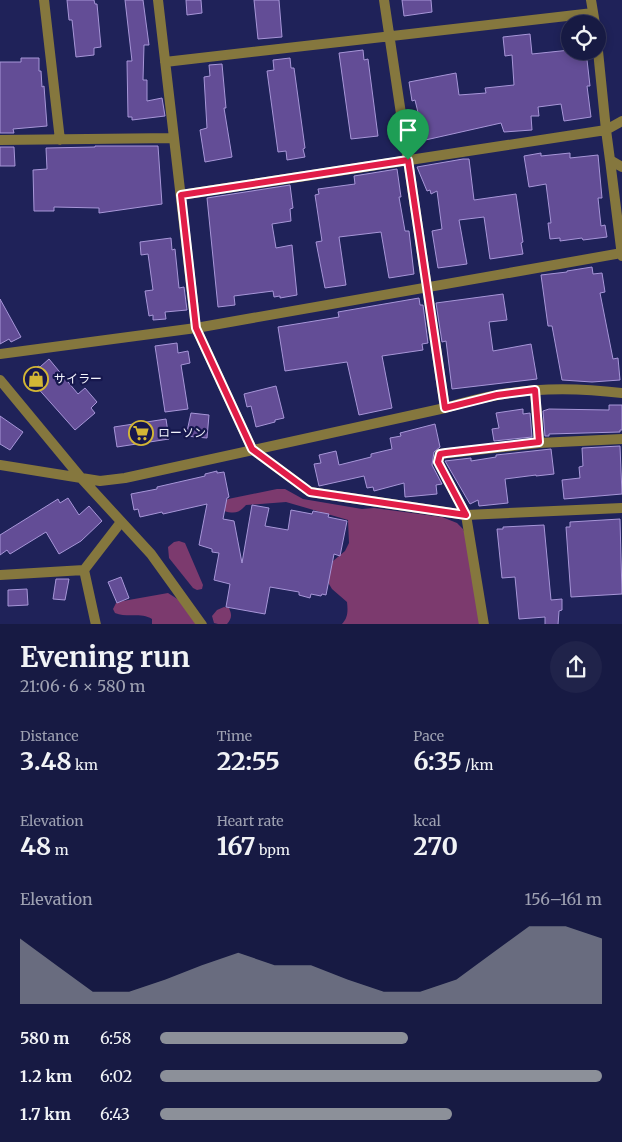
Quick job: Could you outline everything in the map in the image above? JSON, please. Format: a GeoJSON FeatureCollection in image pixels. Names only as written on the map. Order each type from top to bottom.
{"type":"FeatureCollection","features":[{"type":"Feature","properties":{"kind":"street"},"geometry":{"type":"LineString","coordinates":[[44,0],[60,140]]}},
{"type":"Feature","properties":{"kind":"street"},"geometry":{"type":"LineString","coordinates":[[158,0],[196,328],[252,449],[310,492],[466,515],[622,508]]}},
{"type":"Feature","properties":{"kind":"street"},"geometry":{"type":"LineString","coordinates":[[384,0],[445,408]]}},
{"type":"Feature","properties":{"kind":"street"},"geometry":{"type":"LineString","coordinates":[[592,0],[594,15]]}},
{"type":"Feature","properties":{"kind":"street"},"geometry":{"type":"LineString","coordinates":[[165,62],[389,36],[561,21]]}},
{"type":"Feature","properties":{"kind":"street"},"geometry":{"type":"LineString","coordinates":[[0,354],[196,328],[622,254],[599,60]]}},
{"type":"Feature","properties":{"kind":"street"},"geometry":{"type":"LineString","coordinates":[[181,195],[606,130],[622,121]]}},
{"type":"Feature","properties":{"kind":"street"},"geometry":{"type":"LineString","coordinates":[[0,140],[174,138]]}},
{"type":"Feature","properties":{"kind":"street"},"geometry":{"type":"LineString","coordinates":[[610,160],[622,167]]}},
{"type":"Feature","properties":{"kind":"street"},"geometry":{"type":"LineString","coordinates":[[0,380],[82,479],[151,554],[202,624]]}},
{"type":"Feature","properties":{"kind":"street"},"geometry":{"type":"LineString","coordinates":[[2,469],[100,481],[125,478],[497,395],[535,390],[583,389],[622,393]]}},
{"type":"Feature","properties":{"kind":"street"},"geometry":{"type":"LineString","coordinates":[[535,390],[539,442]]}},
{"type":"Feature","properties":{"kind":"street"},"geometry":{"type":"LineString","coordinates":[[484,624],[466,515],[438,462],[440,454],[539,442],[622,439]]}},
{"type":"Feature","properties":{"kind":"street"},"geometry":{"type":"LineString","coordinates":[[0,575],[84,570],[121,522]]}},
{"type":"Feature","properties":{"kind":"street"},"geometry":{"type":"LineString","coordinates":[[84,570],[96,624]]}},
{"type":"Feature","properties":{"kind":"shaded area"},"geometry":{"type":"Polygon","coordinates":[[[285,489],[303,499],[362,509],[374,508],[442,517],[457,523],[463,529],[467,538],[480,624],[342,624],[347,614],[347,602],[332,589],[328,577],[333,561],[345,551],[349,543],[348,520],[286,502],[246,505],[234,513],[224,511],[223,504],[228,499],[285,489]]]}},
{"type":"Feature","properties":{"kind":"shaded area"},"geometry":{"type":"Polygon","coordinates":[[[174,542],[185,543],[203,585],[202,589],[197,590],[193,588],[169,558],[168,547],[174,542]]]}},
{"type":"Feature","properties":{"kind":"shaded area"},"geometry":{"type":"Polygon","coordinates":[[[168,593],[179,600],[196,624],[152,624],[152,619],[148,617],[115,613],[113,609],[116,603],[168,593]]]}},
{"type":"Feature","properties":{"kind":"shaded area"},"geometry":{"type":"Polygon","coordinates":[[[224,607],[229,608],[231,613],[229,622],[227,624],[214,623],[212,616],[217,610],[224,607]]]}},
{"type":"Feature","properties":{"kind":"building"},"geometry":{"type":"Polygon","coordinates":[[[67,0],[94,0],[95,4],[97,4],[101,47],[94,48],[94,55],[76,57],[72,20],[69,20],[67,0]]]}},
{"type":"Feature","properties":{"kind":"building"},"geometry":{"type":"Polygon","coordinates":[[[125,0],[143,0],[149,45],[144,45],[143,80],[147,80],[147,101],[162,98],[165,116],[132,120],[132,117],[128,117],[127,61],[132,61],[125,0]]]}},
{"type":"Feature","properties":{"kind":"building"},"geometry":{"type":"Polygon","coordinates":[[[186,0],[201,0],[202,13],[187,15],[186,0]]]}},
{"type":"Feature","properties":{"kind":"building"},"geometry":{"type":"Polygon","coordinates":[[[254,0],[279,0],[282,37],[258,39],[254,0]]]}},
{"type":"Feature","properties":{"kind":"building"},"geometry":{"type":"Polygon","coordinates":[[[402,0],[431,0],[432,12],[404,16],[402,0]]]}},
{"type":"Feature","properties":{"kind":"building"},"geometry":{"type":"Polygon","coordinates":[[[530,34],[532,54],[561,51],[561,60],[587,60],[590,86],[587,86],[591,117],[564,121],[561,104],[538,107],[539,116],[531,116],[532,130],[504,132],[501,123],[421,141],[418,129],[422,129],[415,100],[412,101],[409,82],[456,73],[459,95],[486,93],[485,88],[514,85],[512,55],[505,56],[503,37],[530,34]]]}},
{"type":"Feature","properties":{"kind":"building"},"geometry":{"type":"Polygon","coordinates":[[[363,50],[364,60],[368,59],[378,136],[351,139],[339,53],[363,50]]]}},
{"type":"Feature","properties":{"kind":"building"},"geometry":{"type":"Polygon","coordinates":[[[21,58],[39,58],[39,71],[41,71],[42,87],[44,86],[47,126],[13,129],[14,133],[0,133],[0,62],[21,62],[21,58]]]}},
{"type":"Feature","properties":{"kind":"building"},"geometry":{"type":"Polygon","coordinates":[[[290,58],[291,68],[294,68],[305,157],[287,160],[286,151],[278,152],[267,71],[274,70],[273,60],[290,58]]]}},
{"type":"Feature","properties":{"kind":"building"},"geometry":{"type":"Polygon","coordinates":[[[222,64],[226,108],[224,108],[232,157],[205,162],[200,130],[207,128],[204,77],[210,76],[209,65],[222,64]]]}},
{"type":"Feature","properties":{"kind":"building"},"geometry":{"type":"Polygon","coordinates":[[[158,146],[162,204],[99,213],[99,208],[54,207],[54,211],[34,211],[33,170],[47,169],[46,148],[158,146]]]}},
{"type":"Feature","properties":{"kind":"building"},"geometry":{"type":"Polygon","coordinates":[[[0,147],[14,147],[15,166],[0,166],[0,147]]]}},
{"type":"Feature","properties":{"kind":"building"},"geometry":{"type":"Polygon","coordinates":[[[541,153],[541,156],[570,153],[570,158],[598,155],[602,198],[598,198],[601,226],[605,225],[607,237],[560,241],[560,238],[550,239],[548,223],[551,223],[546,184],[529,187],[524,156],[541,153]]]}},
{"type":"Feature","properties":{"kind":"building"},"geometry":{"type":"Polygon","coordinates":[[[469,159],[474,200],[516,194],[523,254],[490,259],[484,217],[459,220],[467,264],[438,268],[432,231],[442,229],[437,191],[431,194],[430,190],[427,191],[417,167],[469,159]]]}},
{"type":"Feature","properties":{"kind":"building"},"geometry":{"type":"Polygon","coordinates":[[[397,169],[401,197],[399,197],[405,231],[409,231],[414,274],[389,278],[381,232],[339,237],[346,285],[325,288],[316,242],[322,241],[315,195],[319,194],[318,189],[355,184],[354,176],[397,169]]]}},
{"type":"Feature","properties":{"kind":"building"},"geometry":{"type":"Polygon","coordinates":[[[290,185],[293,208],[290,209],[291,221],[272,224],[276,248],[292,245],[297,295],[280,298],[280,296],[274,297],[273,291],[234,296],[235,305],[218,307],[207,198],[290,185]]]}},
{"type":"Feature","properties":{"kind":"building"},"geometry":{"type":"Polygon","coordinates":[[[171,238],[172,250],[175,249],[179,288],[184,287],[187,310],[165,312],[166,319],[153,320],[153,315],[149,316],[145,291],[153,290],[148,254],[141,255],[140,242],[171,238]]]}},
{"type":"Feature","properties":{"kind":"building"},"geometry":{"type":"Polygon","coordinates":[[[592,267],[593,274],[602,273],[605,292],[600,293],[613,359],[618,358],[620,380],[592,382],[562,380],[552,326],[548,326],[541,275],[592,267]]]}},
{"type":"Feature","properties":{"kind":"building"},"geometry":{"type":"Polygon","coordinates":[[[503,294],[507,320],[489,322],[493,351],[531,344],[537,379],[452,389],[446,341],[442,342],[436,303],[503,294]]]}},
{"type":"Feature","properties":{"kind":"building"},"geometry":{"type":"Polygon","coordinates":[[[419,298],[420,305],[423,305],[428,343],[422,344],[423,350],[382,356],[392,408],[359,415],[347,362],[285,371],[278,327],[339,317],[338,312],[419,298]]]}},
{"type":"Feature","properties":{"kind":"building"},"geometry":{"type":"Polygon","coordinates":[[[0,299],[21,337],[11,342],[9,339],[0,344],[0,299]]]}},
{"type":"Feature","properties":{"kind":"building"},"geometry":{"type":"Polygon","coordinates":[[[177,343],[178,353],[188,351],[190,363],[181,365],[188,409],[165,412],[155,346],[177,343]]]}},
{"type":"Feature","properties":{"kind":"building"},"geometry":{"type":"Polygon","coordinates":[[[49,359],[78,394],[85,388],[97,402],[91,408],[95,413],[75,430],[27,376],[49,359]]]}},
{"type":"Feature","properties":{"kind":"building"},"geometry":{"type":"Polygon","coordinates":[[[276,386],[284,418],[256,427],[251,406],[247,407],[244,394],[276,386]]]}},
{"type":"Feature","properties":{"kind":"building"},"geometry":{"type":"Polygon","coordinates":[[[609,405],[622,405],[622,430],[620,432],[549,434],[549,436],[545,436],[543,411],[549,409],[609,410],[609,405]]]}},
{"type":"Feature","properties":{"kind":"building"},"geometry":{"type":"Polygon","coordinates":[[[523,409],[523,414],[530,413],[532,437],[494,441],[492,429],[499,428],[496,413],[523,409]]]}},
{"type":"Feature","properties":{"kind":"building"},"geometry":{"type":"Polygon","coordinates":[[[191,413],[209,415],[207,438],[186,436],[191,413]]]}},
{"type":"Feature","properties":{"kind":"building"},"geometry":{"type":"Polygon","coordinates":[[[0,416],[23,432],[10,450],[0,444],[0,416]]]}},
{"type":"Feature","properties":{"kind":"building","name":"ローソン"},"geometry":{"type":"Polygon","coordinates":[[[166,419],[169,439],[117,447],[114,427],[166,419]]]}},
{"type":"Feature","properties":{"kind":"building"},"geometry":{"type":"Polygon","coordinates":[[[435,424],[440,447],[434,452],[432,465],[442,484],[436,485],[437,494],[405,497],[404,483],[374,491],[373,487],[367,488],[364,476],[319,486],[314,464],[321,463],[319,455],[336,451],[339,465],[371,457],[371,454],[392,449],[390,438],[401,436],[400,433],[435,424]]]}},
{"type":"Feature","properties":{"kind":"building"},"geometry":{"type":"Polygon","coordinates":[[[620,446],[622,494],[564,499],[562,480],[580,478],[579,467],[583,466],[582,448],[620,446]]]}},
{"type":"Feature","properties":{"kind":"building"},"geometry":{"type":"Polygon","coordinates":[[[551,449],[554,474],[505,479],[508,503],[479,506],[478,500],[470,504],[445,461],[471,458],[471,461],[496,457],[496,455],[551,449]]]}},
{"type":"Feature","properties":{"kind":"building"},"geometry":{"type":"Polygon","coordinates":[[[217,471],[217,473],[224,472],[229,497],[227,498],[223,519],[234,521],[242,563],[252,505],[269,508],[265,526],[288,530],[291,510],[312,514],[313,511],[329,514],[328,517],[347,521],[340,556],[334,554],[326,595],[311,594],[310,598],[299,595],[299,592],[270,587],[265,614],[226,607],[230,584],[214,580],[219,553],[212,552],[212,549],[199,545],[207,504],[140,517],[138,509],[134,510],[131,494],[157,489],[157,487],[205,476],[205,474],[217,471]]]}},
{"type":"Feature","properties":{"kind":"building"},"geometry":{"type":"Polygon","coordinates":[[[68,498],[79,515],[89,506],[102,521],[81,541],[59,554],[46,532],[10,554],[7,550],[0,555],[0,535],[58,499],[60,503],[68,498]]]}},
{"type":"Feature","properties":{"kind":"building"},"geometry":{"type":"Polygon","coordinates":[[[620,519],[622,594],[571,597],[566,527],[570,527],[570,522],[620,519]]]}},
{"type":"Feature","properties":{"kind":"building"},"geometry":{"type":"Polygon","coordinates":[[[544,525],[551,600],[562,599],[562,610],[559,611],[558,624],[545,624],[545,617],[519,619],[515,577],[502,578],[497,529],[503,529],[503,527],[544,525]]]}},
{"type":"Feature","properties":{"kind":"building"},"geometry":{"type":"Polygon","coordinates":[[[121,577],[129,598],[117,603],[108,582],[121,577]]]}},
{"type":"Feature","properties":{"kind":"building"},"geometry":{"type":"Polygon","coordinates":[[[56,579],[69,579],[65,600],[53,599],[56,579]]]}},
{"type":"Feature","properties":{"kind":"building"},"geometry":{"type":"Polygon","coordinates":[[[27,589],[28,605],[8,606],[8,590],[27,589]]]}},
{"type":"Feature","properties":{"kind":"place","name":"サイラー"},"geometry":{"type":"Point","coordinates":[36,379]}},
{"type":"Feature","properties":{"kind":"place","name":"ローソン"},"geometry":{"type":"Point","coordinates":[141,433]}},
{"type":"Feature","properties":{"kind":"route"},"geometry":{"type":"LineString","coordinates":[[408,160],[445,408],[497,395],[535,390],[539,442],[440,454],[438,462],[466,515],[310,492],[252,449],[196,328],[181,195],[408,160]]}}]}
